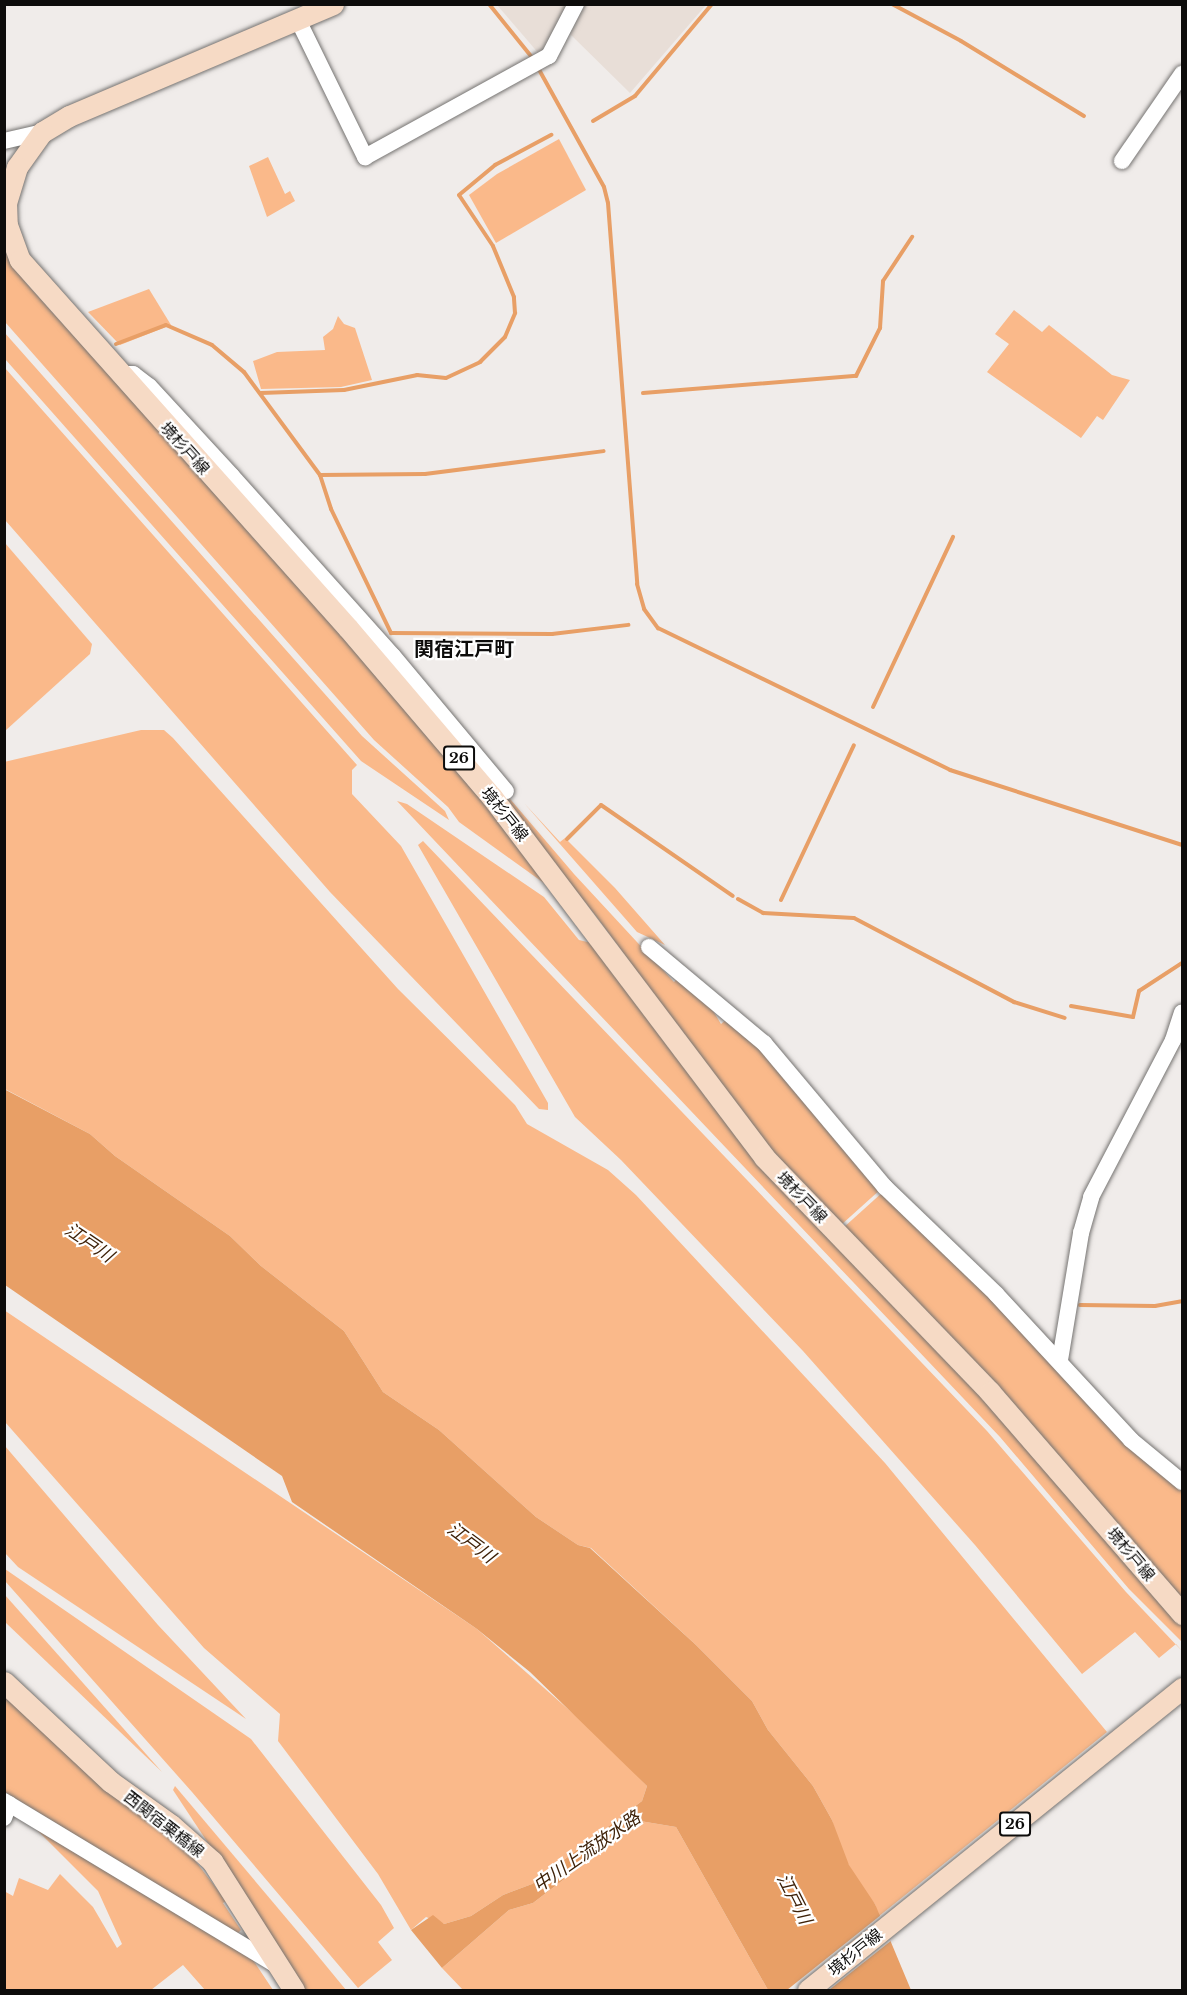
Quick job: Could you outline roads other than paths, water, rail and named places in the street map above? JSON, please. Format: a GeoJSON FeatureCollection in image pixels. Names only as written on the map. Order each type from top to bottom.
{"type":"FeatureCollection","features":[{"type":"Feature","properties":{"kind":"main road","name":"境杉戸線"},"geometry":{"type":"LineString","coordinates":[[333,4],[69,116],[42,132],[12,178],[6,202],[11,239],[27,272],[348,628],[492,797],[764,1157],[990,1392],[1182,1614]]}},
{"type":"Feature","properties":{"kind":"main road","name":"西関宿栗橋線"},"geometry":{"type":"LineString","coordinates":[[4,1682],[111,1782],[171,1825],[212,1861],[294,1990]]}},
{"type":"Feature","properties":{"kind":"main road","name":"境杉戸線"},"geometry":{"type":"LineString","coordinates":[[808,1990],[1182,1689]]}},
{"type":"Feature","properties":{"kind":"street"},"geometry":{"type":"LineString","coordinates":[[298,20],[365,157],[549,56],[576,4]]}},
{"type":"Feature","properties":{"kind":"street"},"geometry":{"type":"LineString","coordinates":[[1122,161],[1182,74]]}},
{"type":"Feature","properties":{"kind":"street"},"geometry":{"type":"LineString","coordinates":[[4,141],[42,132]]}},
{"type":"Feature","properties":{"kind":"street"},"geometry":{"type":"LineString","coordinates":[[118,374],[133,374],[156,394],[358,616],[506,791]]}},
{"type":"Feature","properties":{"kind":"street"},"geometry":{"type":"LineString","coordinates":[[649,947],[764,1043],[885,1187],[1060,1360],[1131,1440],[1182,1482]]}},
{"type":"Feature","properties":{"kind":"street"},"geometry":{"type":"LineString","coordinates":[[1060,1360],[1081,1233],[1091,1197],[1173,1040],[1182,1012]]}},
{"type":"Feature","properties":{"kind":"street"},"geometry":{"type":"LineString","coordinates":[[6,1808],[281,1968]]}},
{"type":"Feature","properties":{"kind":"water"},"geometry":{"type":"Polygon","coordinates":[[[4,1089],[90,1134],[115,1156],[230,1236],[261,1266],[344,1331],[383,1392],[439,1430],[536,1517],[578,1545],[590,1548],[696,1645],[752,1701],[768,1730],[813,1786],[832,1820],[849,1865],[875,1904],[911,1990],[768,1990],[676,1827],[640,1821],[533,1903],[509,1910],[442,1968],[411,1930],[433,1915],[444,1924],[471,1916],[503,1895],[532,1884],[642,1801],[647,1786],[530,1672],[477,1629],[292,1502],[282,1476],[5,1285],[4,1089]]]}},
{"type":"Feature","properties":{"kind":"waterway"},"geometry":{"type":"LineString","coordinates":[[489,4],[534,60]]}},
{"type":"Feature","properties":{"kind":"waterway"},"geometry":{"type":"LineString","coordinates":[[593,121],[635,96],[712,4]]}},
{"type":"Feature","properties":{"kind":"waterway"},"geometry":{"type":"LineString","coordinates":[[892,4],[961,41],[1084,116]]}},
{"type":"Feature","properties":{"kind":"waterway"},"geometry":{"type":"LineString","coordinates":[[537,66],[604,187],[608,203],[637,584],[644,609],[658,628],[950,770],[1182,845]]}},
{"type":"Feature","properties":{"kind":"waterway"},"geometry":{"type":"LineString","coordinates":[[261,393],[344,390],[417,375],[446,378],[480,362],[505,337],[515,313],[514,297],[493,246],[459,195],[495,165],[551,135]]}},
{"type":"Feature","properties":{"kind":"waterway"},"geometry":{"type":"LineString","coordinates":[[643,393],[856,376],[880,328],[883,281],[912,237]]}},
{"type":"Feature","properties":{"kind":"waterway"},"geometry":{"type":"LineString","coordinates":[[116,344],[166,325],[212,345],[244,372],[320,475],[425,474],[604,451]]}},
{"type":"Feature","properties":{"kind":"waterway"},"geometry":{"type":"LineString","coordinates":[[320,475],[331,509],[391,633],[552,634],[628,625]]}},
{"type":"Feature","properties":{"kind":"waterway"},"geometry":{"type":"LineString","coordinates":[[873,707],[953,537]]}},
{"type":"Feature","properties":{"kind":"waterway"},"geometry":{"type":"LineString","coordinates":[[781,900],[854,745]]}},
{"type":"Feature","properties":{"kind":"waterway"},"geometry":{"type":"LineString","coordinates":[[567,839],[601,805],[733,896]]}},
{"type":"Feature","properties":{"kind":"waterway"},"geometry":{"type":"LineString","coordinates":[[738,899],[763,913],[854,918],[1014,1002],[1065,1018]]}},
{"type":"Feature","properties":{"kind":"waterway"},"geometry":{"type":"LineString","coordinates":[[1071,1006],[1133,1017],[1139,991],[1182,963]]}},
{"type":"Feature","properties":{"kind":"waterway"},"geometry":{"type":"LineString","coordinates":[[1080,1305],[1155,1306],[1182,1301]]}},
{"type":"Feature","properties":{"kind":"district","name":"関宿江戸町"},"geometry":{"type":"Point","coordinates":[464,649]}},
{"type":"Feature","properties":{"kind":"water label","name":"江戸川"},"geometry":{"type":"Point","coordinates":[89,1243]}},
{"type":"Feature","properties":{"kind":"water label","name":"江戸川"},"geometry":{"type":"Point","coordinates":[471,1543]}},
{"type":"Feature","properties":{"kind":"water label","name":"中川上流放水路"},"geometry":{"type":"Point","coordinates":[587,1852]}},
{"type":"Feature","properties":{"kind":"water label","name":"江戸川"},"geometry":{"type":"Point","coordinates":[794,1899]}}]}
